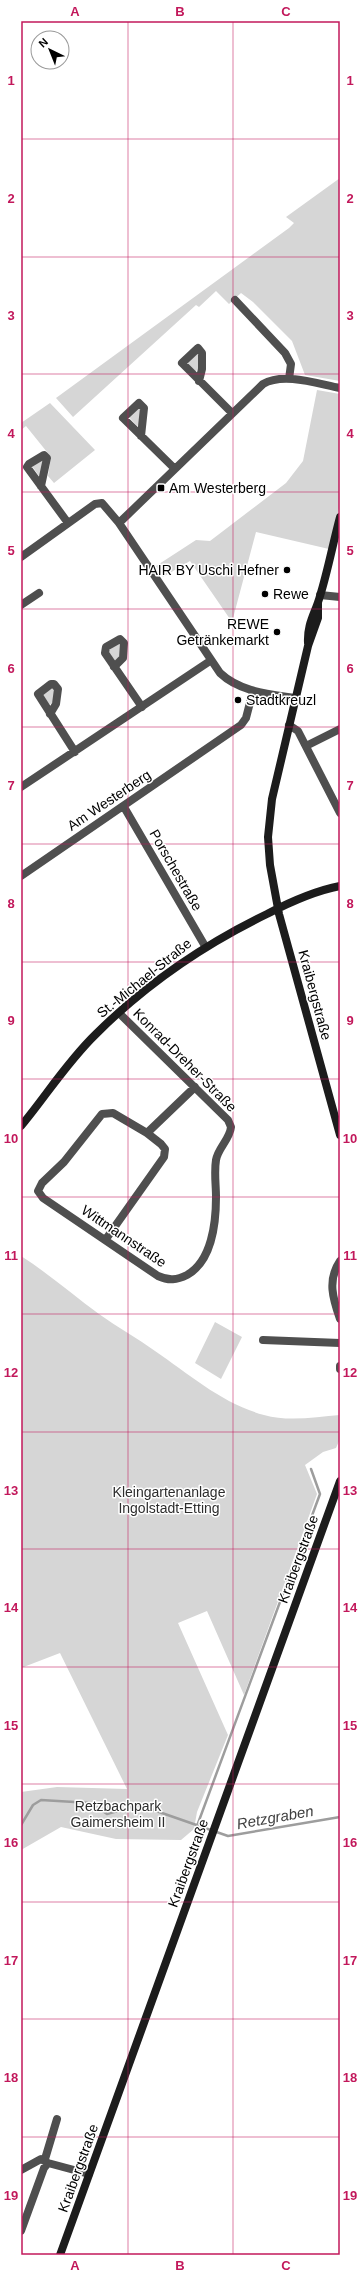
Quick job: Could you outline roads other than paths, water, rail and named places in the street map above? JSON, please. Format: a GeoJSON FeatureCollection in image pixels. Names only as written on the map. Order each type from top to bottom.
{"type":"FeatureCollection","features":[{"type":"Feature","properties":{"kind":"street"},"geometry":{"type":"LineString","coordinates":[[235,300],[285,353],[291,364],[289,380]]}},
{"type":"Feature","properties":{"kind":"street"},"geometry":{"type":"LineString","coordinates":[[119,523],[232,413],[267,382],[271,380],[289,380],[340,388]]}},
{"type":"Feature","properties":{"kind":"street"},"geometry":{"type":"LineString","coordinates":[[199,381],[232,413]]}},
{"type":"Feature","properties":{"kind":"street"},"geometry":{"type":"LineString","coordinates":[[141,436],[175,469]]}},
{"type":"Feature","properties":{"kind":"street"},"geometry":{"type":"LineString","coordinates":[[41,486],[68,523]]}},
{"type":"Feature","properties":{"kind":"street"},"geometry":{"type":"LineString","coordinates":[[21,557],[95,504],[102,503],[119,523],[210,661],[230,682],[253,691],[295,698]]}},
{"type":"Feature","properties":{"kind":"street","name":"Kraibergstraße"},"geometry":{"type":"LineString","coordinates":[[340,517],[318,604],[318,618],[308,646],[272,799],[268,837],[270,865],[278,909],[340,1135]]}},
{"type":"Feature","properties":{"kind":"street"},"geometry":{"type":"LineString","coordinates":[[21,605],[39,593]]}},
{"type":"Feature","properties":{"kind":"street"},"geometry":{"type":"LineString","coordinates":[[320,595],[340,597]]}},
{"type":"Feature","properties":{"kind":"street"},"geometry":{"type":"LineString","coordinates":[[21,787],[210,661]]}},
{"type":"Feature","properties":{"kind":"street"},"geometry":{"type":"LineString","coordinates":[[114,667],[142,707]]}},
{"type":"Feature","properties":{"kind":"street","name":"Am Westerberg"},"geometry":{"type":"LineString","coordinates":[[21,876],[124,807],[241,725],[246,718],[253,691]]}},
{"type":"Feature","properties":{"kind":"street"},"geometry":{"type":"LineString","coordinates":[[50,714],[75,752]]}},
{"type":"Feature","properties":{"kind":"street"},"geometry":{"type":"LineString","coordinates":[[289,725],[295,728],[306,746],[336,798],[340,813]]}},
{"type":"Feature","properties":{"kind":"street"},"geometry":{"type":"LineString","coordinates":[[306,746],[340,729]]}},
{"type":"Feature","properties":{"kind":"street","name":"Porschestraße"},"geometry":{"type":"LineString","coordinates":[[124,807],[205,946]]}},
{"type":"Feature","properties":{"kind":"street","name":"St.-Michael-Straße"},"geometry":{"type":"LineString","coordinates":[[21,1126],[73,1059],[119,1013],[172,969],[205,946],[278,909],[303,897],[340,886]]}},
{"type":"Feature","properties":{"kind":"street","name":"Konrad-Dreher-Straße"},"geometry":{"type":"LineString","coordinates":[[119,1013],[228,1120],[231,1127]]}},
{"type":"Feature","properties":{"kind":"street"},"geometry":{"type":"LineString","coordinates":[[106,1239],[164,1157],[165,1149],[147,1133],[195,1088]]}},
{"type":"Feature","properties":{"kind":"street","name":"Wittmannstraße"},"geometry":{"type":"LineString","coordinates":[[147,1133],[113,1113],[102,1114],[64,1162],[42,1183],[38,1192],[43,1198],[164,1279],[169,1280],[180,1278],[190,1273],[205,1253],[211,1240],[216,1198],[216,1159],[231,1127]]}},
{"type":"Feature","properties":{"kind":"street"},"geometry":{"type":"LineString","coordinates":[[340,1261],[332,1280],[334,1303],[340,1319]]}},
{"type":"Feature","properties":{"kind":"street"},"geometry":{"type":"LineString","coordinates":[[263,1340],[340,1343]]}},
{"type":"Feature","properties":{"kind":"street","name":"Kraibergstraße"},"geometry":{"type":"LineString","coordinates":[[60,2255],[340,1481]]}},
{"type":"Feature","properties":{"kind":"street"},"geometry":{"type":"LineString","coordinates":[[21,2231],[44,2168],[57,2120]]}},
{"type":"Feature","properties":{"kind":"street"},"geometry":{"type":"LineString","coordinates":[[21,2170],[37,2160],[46,2161],[89,2174]]}},
{"type":"Feature","properties":{"kind":"waterway"},"geometry":{"type":"LineString","coordinates":[[197,1826],[320,1494],[311,1469]]}},
{"type":"Feature","properties":{"kind":"waterway","name":"Retzgraben"},"geometry":{"type":"LineString","coordinates":[[21,1825],[33,1805],[41,1800],[91,1803],[107,1814],[139,1805],[228,1836],[340,1817]]}},
{"type":"Feature","properties":{"kind":"place","name":"Am Westerberg"},"geometry":{"type":"Point","coordinates":[161,488]}},
{"type":"Feature","properties":{"kind":"place","name":"HAIR BY Uschi Hefner"},"geometry":{"type":"Point","coordinates":[287,570]}},
{"type":"Feature","properties":{"kind":"place","name":"Rewe"},"geometry":{"type":"Point","coordinates":[265,594]}},
{"type":"Feature","properties":{"kind":"place","name":"REWE Getränkemarkt"},"geometry":{"type":"Point","coordinates":[277,632]}},
{"type":"Feature","properties":{"kind":"place","name":"Stadtkreuzl"},"geometry":{"type":"Point","coordinates":[238,700]}},
{"type":"Feature","properties":{"kind":"park label","name":"Kleingartenanlage Ingolstadt-Etting"},"geometry":{"type":"Point","coordinates":[169,1500]}},
{"type":"Feature","properties":{"kind":"park label","name":"Retzbachpark Gaimersheim II"},"geometry":{"type":"Point","coordinates":[118,1814]}}]}
